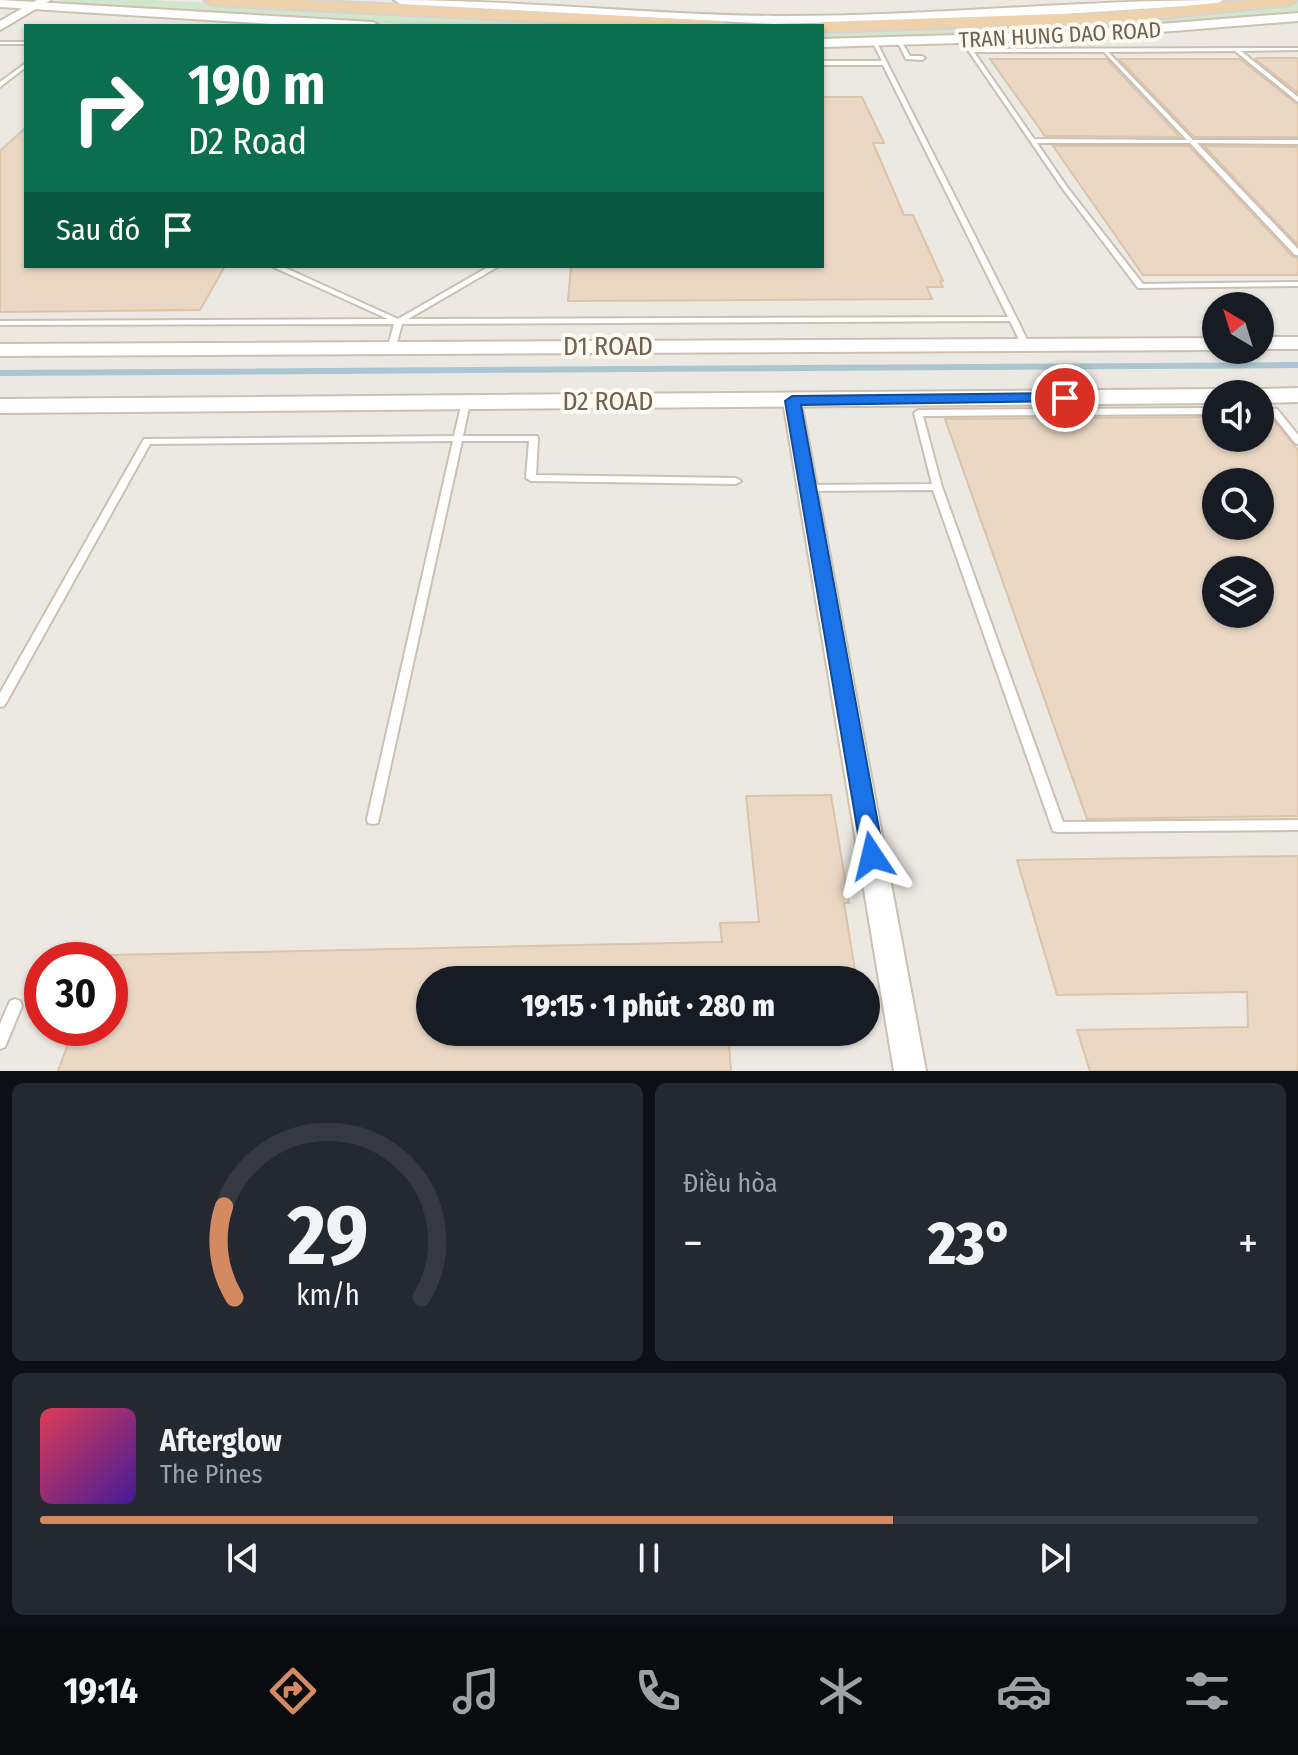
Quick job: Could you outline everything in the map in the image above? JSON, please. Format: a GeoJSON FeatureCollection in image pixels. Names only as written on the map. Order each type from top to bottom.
{"type":"FeatureCollection","features":[{"type":"Feature","properties":{"kind":"highway","name":"TRAN HUNG DAO ROAD"},"geometry":{"type":"LineString","coordinates":[[212,0],[487,5],[697,24]]}},
{"type":"Feature","properties":{"kind":"highway","name":"TRAN HUNG DAO ROAD"},"geometry":{"type":"LineString","coordinates":[[824,27],[1093,18],[1290,0]]}},
{"type":"Feature","properties":{"kind":"main road","name":"TRAN HUNG DAO ROAD"},"geometry":{"type":"LineString","coordinates":[[401,0],[487,5],[538,4],[800,20],[1039,13],[1216,0]]}},
{"type":"Feature","properties":{"kind":"main road"},"geometry":{"type":"LineString","coordinates":[[0,3],[40,2],[336,24]]}},
{"type":"Feature","properties":{"kind":"main road","name":"TRAN HUNG DAO ROAD"},"geometry":{"type":"LineString","coordinates":[[824,43],[899,42],[967,46],[1298,17]]}},
{"type":"Feature","properties":{"kind":"street"},"geometry":{"type":"LineString","coordinates":[[0,26],[40,2]]}},
{"type":"Feature","properties":{"kind":"street"},"geometry":{"type":"LineString","coordinates":[[0,42],[34,14],[40,2]]}},
{"type":"Feature","properties":{"kind":"street"},"geometry":{"type":"LineString","coordinates":[[1274,343],[1298,343]]}},
{"type":"Feature","properties":{"kind":"street","name":"D1 ROAD"},"geometry":{"type":"LineString","coordinates":[[0,350],[1202,344]]}},
{"type":"Feature","properties":{"kind":"street"},"geometry":{"type":"LineString","coordinates":[[1274,396],[1298,395]]}},
{"type":"Feature","properties":{"kind":"street","name":"D2 ROAD"},"geometry":{"type":"LineString","coordinates":[[0,406],[1202,396]]}},
{"type":"Feature","properties":{"kind":"street"},"geometry":{"type":"LineString","coordinates":[[792,401],[910,1071]]}},
{"type":"Feature","properties":{"kind":"lane"},"geometry":{"type":"LineString","coordinates":[[0,42],[24,43]]}},
{"type":"Feature","properties":{"kind":"lane"},"geometry":{"type":"LineString","coordinates":[[899,42],[908,58],[922,58]]}},
{"type":"Feature","properties":{"kind":"lane"},"geometry":{"type":"LineString","coordinates":[[875,43],[1026,346]]}},
{"type":"Feature","properties":{"kind":"lane"},"geometry":{"type":"LineString","coordinates":[[967,46],[1106,52],[1298,49]]}},
{"type":"Feature","properties":{"kind":"lane"},"geometry":{"type":"LineString","coordinates":[[967,46],[1065,188],[1141,286],[1298,284]]}},
{"type":"Feature","properties":{"kind":"lane"},"geometry":{"type":"LineString","coordinates":[[1237,50],[1298,100]]}},
{"type":"Feature","properties":{"kind":"lane"},"geometry":{"type":"LineString","coordinates":[[1106,52],[1298,253]]}},
{"type":"Feature","properties":{"kind":"lane"},"geometry":{"type":"LineString","coordinates":[[824,63],[885,63]]}},
{"type":"Feature","properties":{"kind":"lane"},"geometry":{"type":"LineString","coordinates":[[0,85],[24,67]]}},
{"type":"Feature","properties":{"kind":"lane"},"geometry":{"type":"LineString","coordinates":[[1034,141],[1298,142]]}},
{"type":"Feature","properties":{"kind":"lane"},"geometry":{"type":"LineString","coordinates":[[280,268],[399,321]]}},
{"type":"Feature","properties":{"kind":"lane"},"geometry":{"type":"LineString","coordinates":[[392,346],[399,321],[492,268]]}},
{"type":"Feature","properties":{"kind":"lane"},"geometry":{"type":"LineString","coordinates":[[0,323],[1013,319]]}},
{"type":"Feature","properties":{"kind":"lane"},"geometry":{"type":"LineString","coordinates":[[373,819],[466,402]]}},
{"type":"Feature","properties":{"kind":"lane"},"geometry":{"type":"LineString","coordinates":[[1202,411],[918,413],[937,487],[1058,827],[1298,825]]}},
{"type":"Feature","properties":{"kind":"lane"},"geometry":{"type":"LineString","coordinates":[[1274,411],[1298,441]]}},
{"type":"Feature","properties":{"kind":"lane"},"geometry":{"type":"LineString","coordinates":[[0,703],[147,441],[534,438],[531,478],[736,481]]}},
{"type":"Feature","properties":{"kind":"lane"},"geometry":{"type":"LineString","coordinates":[[808,488],[937,487]]}},
{"type":"Feature","properties":{"kind":"lane"},"geometry":{"type":"LineString","coordinates":[[0,1042],[15,1006]]}},
{"type":"Feature","properties":{"kind":"shaded area"},"geometry":{"type":"Polygon","coordinates":[[[0,0],[1298,0],[1298,1071],[0,1071],[0,0]]]}},
{"type":"Feature","properties":{"kind":"green space"},"geometry":{"type":"Polygon","coordinates":[[[154,0],[590,24],[401,24],[59,2],[154,0]]]}},
{"type":"Feature","properties":{"kind":"green space"},"geometry":{"type":"Polygon","coordinates":[[[1298,3],[1298,13],[1076,32],[824,39],[824,30],[1053,24],[1298,3]]]}},
{"type":"Feature","properties":{"kind":"building"},"geometry":{"type":"Polygon","coordinates":[[[1298,58],[1298,93],[1255,59],[1298,58]]]}},
{"type":"Feature","properties":{"kind":"building"},"geometry":{"type":"Polygon","coordinates":[[[990,59],[1107,59],[1180,137],[1045,136],[990,59]]]}},
{"type":"Feature","properties":{"kind":"building"},"geometry":{"type":"Polygon","coordinates":[[[1119,59],[1240,59],[1298,105],[1298,137],[1194,137],[1119,59]]]}},
{"type":"Feature","properties":{"kind":"building"},"geometry":{"type":"Polygon","coordinates":[[[824,97],[862,97],[884,143],[873,143],[904,215],[913,215],[943,281],[940,281],[943,287],[927,287],[932,299],[568,301],[571,268],[824,268],[824,97]]]}},
{"type":"Feature","properties":{"kind":"building"},"geometry":{"type":"Polygon","coordinates":[[[24,129],[24,268],[224,268],[200,310],[0,312],[0,151],[24,129]]]}},
{"type":"Feature","properties":{"kind":"building"},"geometry":{"type":"Polygon","coordinates":[[[1053,146],[1189,146],[1293,257],[1298,258],[1298,275],[1143,275],[1053,146]]]}},
{"type":"Feature","properties":{"kind":"building"},"geometry":{"type":"Polygon","coordinates":[[[1204,146],[1298,147],[1298,245],[1204,146]]]}},
{"type":"Feature","properties":{"kind":"building"},"geometry":{"type":"Polygon","coordinates":[[[1202,417],[1202,452],[1274,452],[1274,421],[1298,450],[1298,816],[1087,819],[945,419],[1202,417]]]}},
{"type":"Feature","properties":{"kind":"building"},"geometry":{"type":"Polygon","coordinates":[[[831,795],[849,903],[844,903],[854,966],[416,966],[416,1046],[729,1046],[731,1071],[58,1071],[67,1046],[128,1046],[128,955],[722,942],[720,923],[759,922],[746,796],[831,795]]]}},
{"type":"Feature","properties":{"kind":"building"},"geometry":{"type":"Polygon","coordinates":[[[1298,856],[1298,1071],[1090,1071],[1077,1030],[1248,1027],[1247,992],[1057,995],[1017,860],[1298,856]]]}},
{"type":"Feature","properties":{"kind":"waterway"},"geometry":{"type":"LineString","coordinates":[[0,373],[1298,365]]}},
{"type":"Feature","properties":{"kind":"route"},"geometry":{"type":"LineString","coordinates":[[872,856],[792,401],[1065,398]]}}]}
